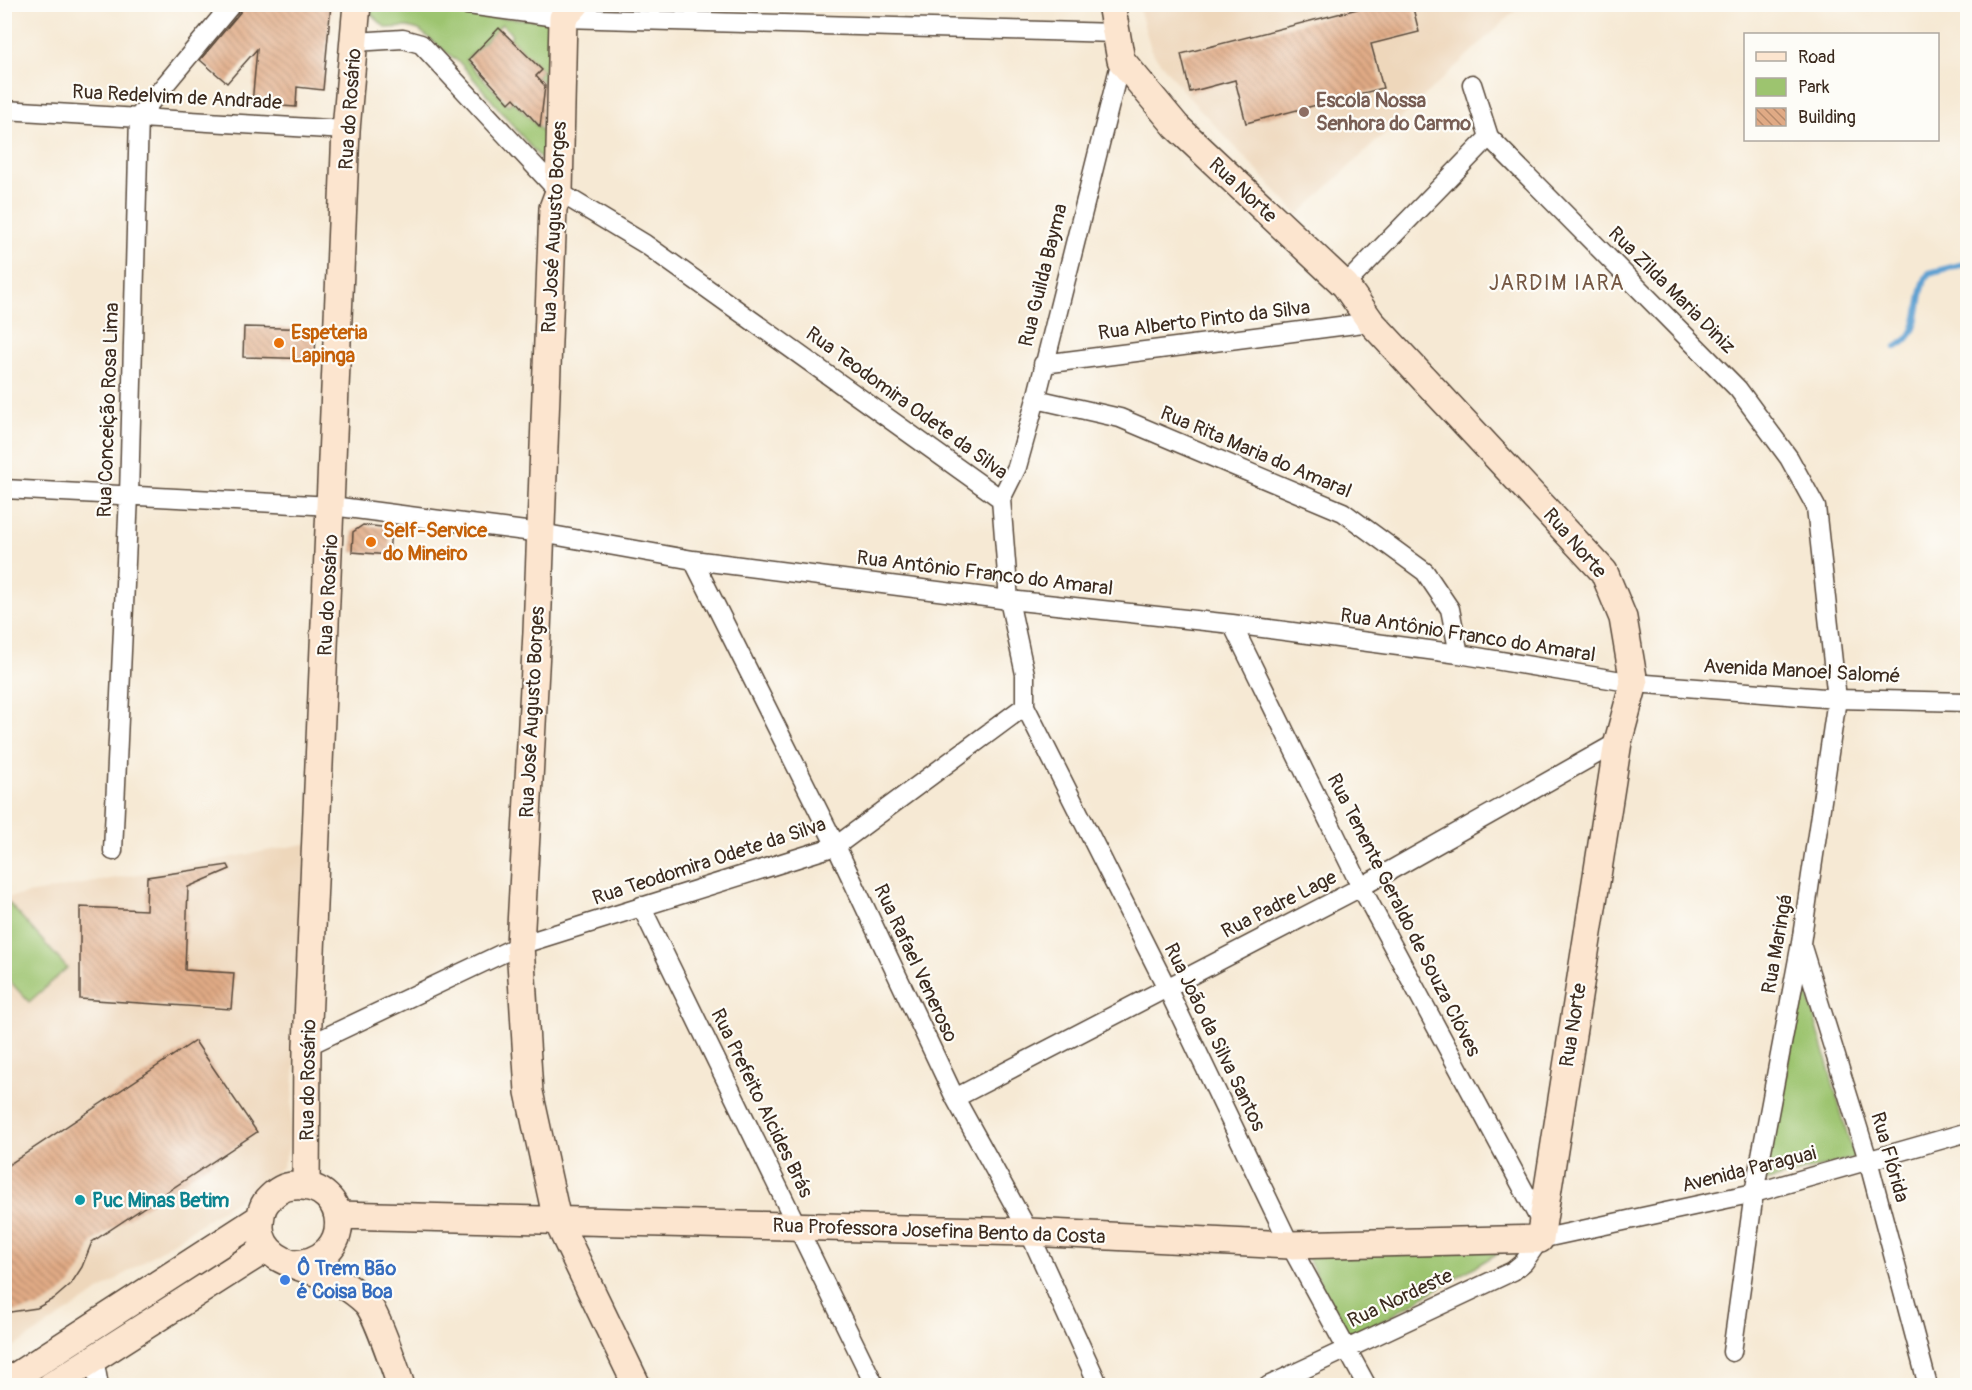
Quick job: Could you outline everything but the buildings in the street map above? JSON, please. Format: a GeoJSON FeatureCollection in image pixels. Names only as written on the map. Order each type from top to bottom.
{"type":"FeatureCollection","features":[{"type":"Feature","properties":{"kind":"street"},"geometry":{"type":"LineString","coordinates":[[139,116],[232,4]]}},
{"type":"Feature","properties":{"kind":"street","name":"Rua do Rosário"},"geometry":{"type":"LineString","coordinates":[[306,1185],[307,1046],[332,506],[346,130],[357,4]]}},
{"type":"Feature","properties":{"kind":"street"},"geometry":{"type":"LineString","coordinates":[[461,4],[569,11],[1116,33]]}},
{"type":"Feature","properties":{"kind":"street","name":"Rua Norte"},"geometry":{"type":"LineString","coordinates":[[1112,4],[1121,60],[1177,128],[1345,285],[1371,321],[1604,572],[1623,618],[1634,683],[1618,742],[1541,1231]]}},
{"type":"Feature","properties":{"kind":"street","name":"Rua José Augusto Borges"},"geometry":{"type":"LineString","coordinates":[[569,11],[559,192],[553,207],[541,533],[520,945],[529,1092],[557,1220],[637,1386]]}},
{"type":"Feature","properties":{"kind":"street","name":"Rua Teodomira Odete da Silva"},"geometry":{"type":"LineString","coordinates":[[307,1046],[520,945],[836,846],[1025,706],[1025,674],[1009,600],[1001,499],[645,243],[559,192],[421,44],[403,39],[355,42]]}},
{"type":"Feature","properties":{"kind":"street","name":"Rua Guilda Bayma"},"geometry":{"type":"LineString","coordinates":[[1001,499],[1017,467],[1036,399],[1121,60]]}},
{"type":"Feature","properties":{"kind":"street","name":"Rua Zilda Maria Diniz"},"geometry":{"type":"LineString","coordinates":[[1472,84],[1489,137],[1738,389],[1789,458],[1816,507],[1819,542]]}},
{"type":"Feature","properties":{"kind":"street","name":"Rua Redelvim de Andrade"},"geometry":{"type":"LineString","coordinates":[[4,110],[139,116],[346,130]]}},
{"type":"Feature","properties":{"kind":"street","name":"Rua Conceição Rosa Lima"},"geometry":{"type":"LineString","coordinates":[[113,851],[129,495],[139,116]]}},
{"type":"Feature","properties":{"kind":"street"},"geometry":{"type":"LineString","coordinates":[[1345,285],[1489,137]]}},
{"type":"Feature","properties":{"kind":"street","name":"Rua Alberto Pinto da Silva"},"geometry":{"type":"LineString","coordinates":[[1043,364],[1371,321]]}},
{"type":"Feature","properties":{"kind":"street","name":"Rua Rita Maria do Amaral"},"geometry":{"type":"LineString","coordinates":[[1036,399],[1120,418],[1343,512],[1425,572],[1450,609],[1459,654]]}},
{"type":"Feature","properties":{"kind":"street","name":"Rua Antônio Franco do Amaral"},"geometry":{"type":"LineString","coordinates":[[4,489],[332,506],[541,533],[693,560],[1009,600],[1233,624],[1459,654],[1634,683]]}},
{"type":"Feature","properties":{"kind":"street","name":"Rua Maringá"},"geometry":{"type":"LineString","coordinates":[[1732,1352],[1754,1193],[1801,943],[1837,699],[1819,542]]}},
{"type":"Feature","properties":{"kind":"street","name":"Rua Rafael Veneroso"},"geometry":{"type":"LineString","coordinates":[[693,560],[836,846],[955,1098],[1029,1232],[1100,1386]]}},
{"type":"Feature","properties":{"kind":"street","name":"Rua Tenente Geraldo de Souza Clóves"},"geometry":{"type":"LineString","coordinates":[[1233,624],[1361,887],[1541,1231]]}},
{"type":"Feature","properties":{"kind":"street","name":"Avenida Manoel Salomé"},"geometry":{"type":"LineString","coordinates":[[1634,683],[1837,699],[1968,702]]}},
{"type":"Feature","properties":{"kind":"street","name":"Rua João da Silva Santos"},"geometry":{"type":"LineString","coordinates":[[1025,706],[1167,988],[1290,1245],[1366,1386]]}},
{"type":"Feature","properties":{"kind":"street","name":"Rua Padre Lage"},"geometry":{"type":"LineString","coordinates":[[955,1098],[1361,887],[1618,742]]}},
{"type":"Feature","properties":{"kind":"street","name":"Rua Prefeito Alcides Brás"},"geometry":{"type":"LineString","coordinates":[[641,906],[875,1386]]}},
{"type":"Feature","properties":{"kind":"street","name":"Rua Flórida"},"geometry":{"type":"LineString","coordinates":[[1801,943],[1868,1160],[1928,1386]]}},
{"type":"Feature","properties":{"kind":"street","name":"Avenida Paraguai"},"geometry":{"type":"LineString","coordinates":[[1541,1231],[1754,1193],[1968,1132]]}},
{"type":"Feature","properties":{"kind":"street"},"geometry":{"type":"LineString","coordinates":[[293,1264],[308,1263],[322,1257],[333,1246],[339,1231],[338,1215],[332,1201],[321,1191],[306,1185],[290,1186],[276,1192],[265,1203],[260,1218],[260,1234],[267,1248],[278,1258],[293,1264],[340,1282],[368,1303],[402,1386]]}},
{"type":"Feature","properties":{"kind":"street","name":"Rua Professora Josefina Bento da Costa"},"geometry":{"type":"LineString","coordinates":[[338,1215],[1029,1232],[1290,1245],[1541,1231]]}},
{"type":"Feature","properties":{"kind":"street"},"geometry":{"type":"LineString","coordinates":[[4,1384],[260,1218]]}},
{"type":"Feature","properties":{"kind":"street","name":"Rua Nordeste"},"geometry":{"type":"LineString","coordinates":[[1268,1386],[1513,1271],[1524,1262],[1541,1231]]}},
{"type":"Feature","properties":{"kind":"street"},"geometry":{"type":"LineString","coordinates":[[51,1386],[267,1248]]}},
{"type":"Feature","properties":{"kind":"street"},"geometry":{"type":"LineString","coordinates":[[94,1358],[99,1386]]}},
{"type":"Feature","properties":{"kind":"shaded area","name":"Escola Nossa Senhora do Carmo"},"geometry":{"type":"Polygon","coordinates":[[[1138,5],[1521,5],[1298,215],[1184,92],[1152,52],[1138,5]]]}},
{"type":"Feature","properties":{"kind":"shaded area"},"geometry":{"type":"Polygon","coordinates":[[[310,843],[289,1147],[282,1167],[267,1180],[5,1353],[5,898],[310,843]]]}},
{"type":"Feature","properties":{"kind":"green space"},"geometry":{"type":"Polygon","coordinates":[[[455,4],[468,16],[561,21],[546,132],[543,129],[548,86],[537,76],[543,70],[510,38],[512,35],[502,24],[466,60],[508,105],[513,101],[545,134],[546,165],[462,65],[419,30],[408,27],[386,28],[371,14],[371,5],[455,4]]]}},
{"type":"Feature","properties":{"kind":"green space"},"geometry":{"type":"Polygon","coordinates":[[[9,903],[67,968],[29,1002],[5,976],[5,908],[9,903]]]}},
{"type":"Feature","properties":{"kind":"green space"},"geometry":{"type":"Polygon","coordinates":[[[1804,980],[1854,1158],[1764,1182],[1804,980]]]}},
{"type":"Feature","properties":{"kind":"green space"},"geometry":{"type":"Polygon","coordinates":[[[1505,1249],[1350,1340],[1305,1253],[1505,1249]]]}},
{"type":"Feature","properties":{"kind":"waterway"},"geometry":{"type":"LineString","coordinates":[[1896,347],[1912,332],[1916,323],[1921,292],[1929,273],[1968,263]]}},
{"type":"Feature","properties":{"kind":"place","name":"Escola Nossa Senhora do Carmo"},"geometry":{"type":"Point","coordinates":[1304,112]}},
{"type":"Feature","properties":{"kind":"place","name":"Espeteria Lapinga"},"geometry":{"type":"Point","coordinates":[279,343]}},
{"type":"Feature","properties":{"kind":"place","name":"Self-Service do Mineiro"},"geometry":{"type":"Point","coordinates":[371,542]}},
{"type":"Feature","properties":{"kind":"place","name":"Puc Minas Betim"},"geometry":{"type":"Point","coordinates":[80,1200]}},
{"type":"Feature","properties":{"kind":"place","name":"Ô Trem Bão é Coisa Boa"},"geometry":{"type":"Point","coordinates":[285,1280]}},
{"type":"Feature","properties":{"kind":"district","name":"JARDIM IARA"},"geometry":{"type":"Point","coordinates":[1557,283]}}]}
